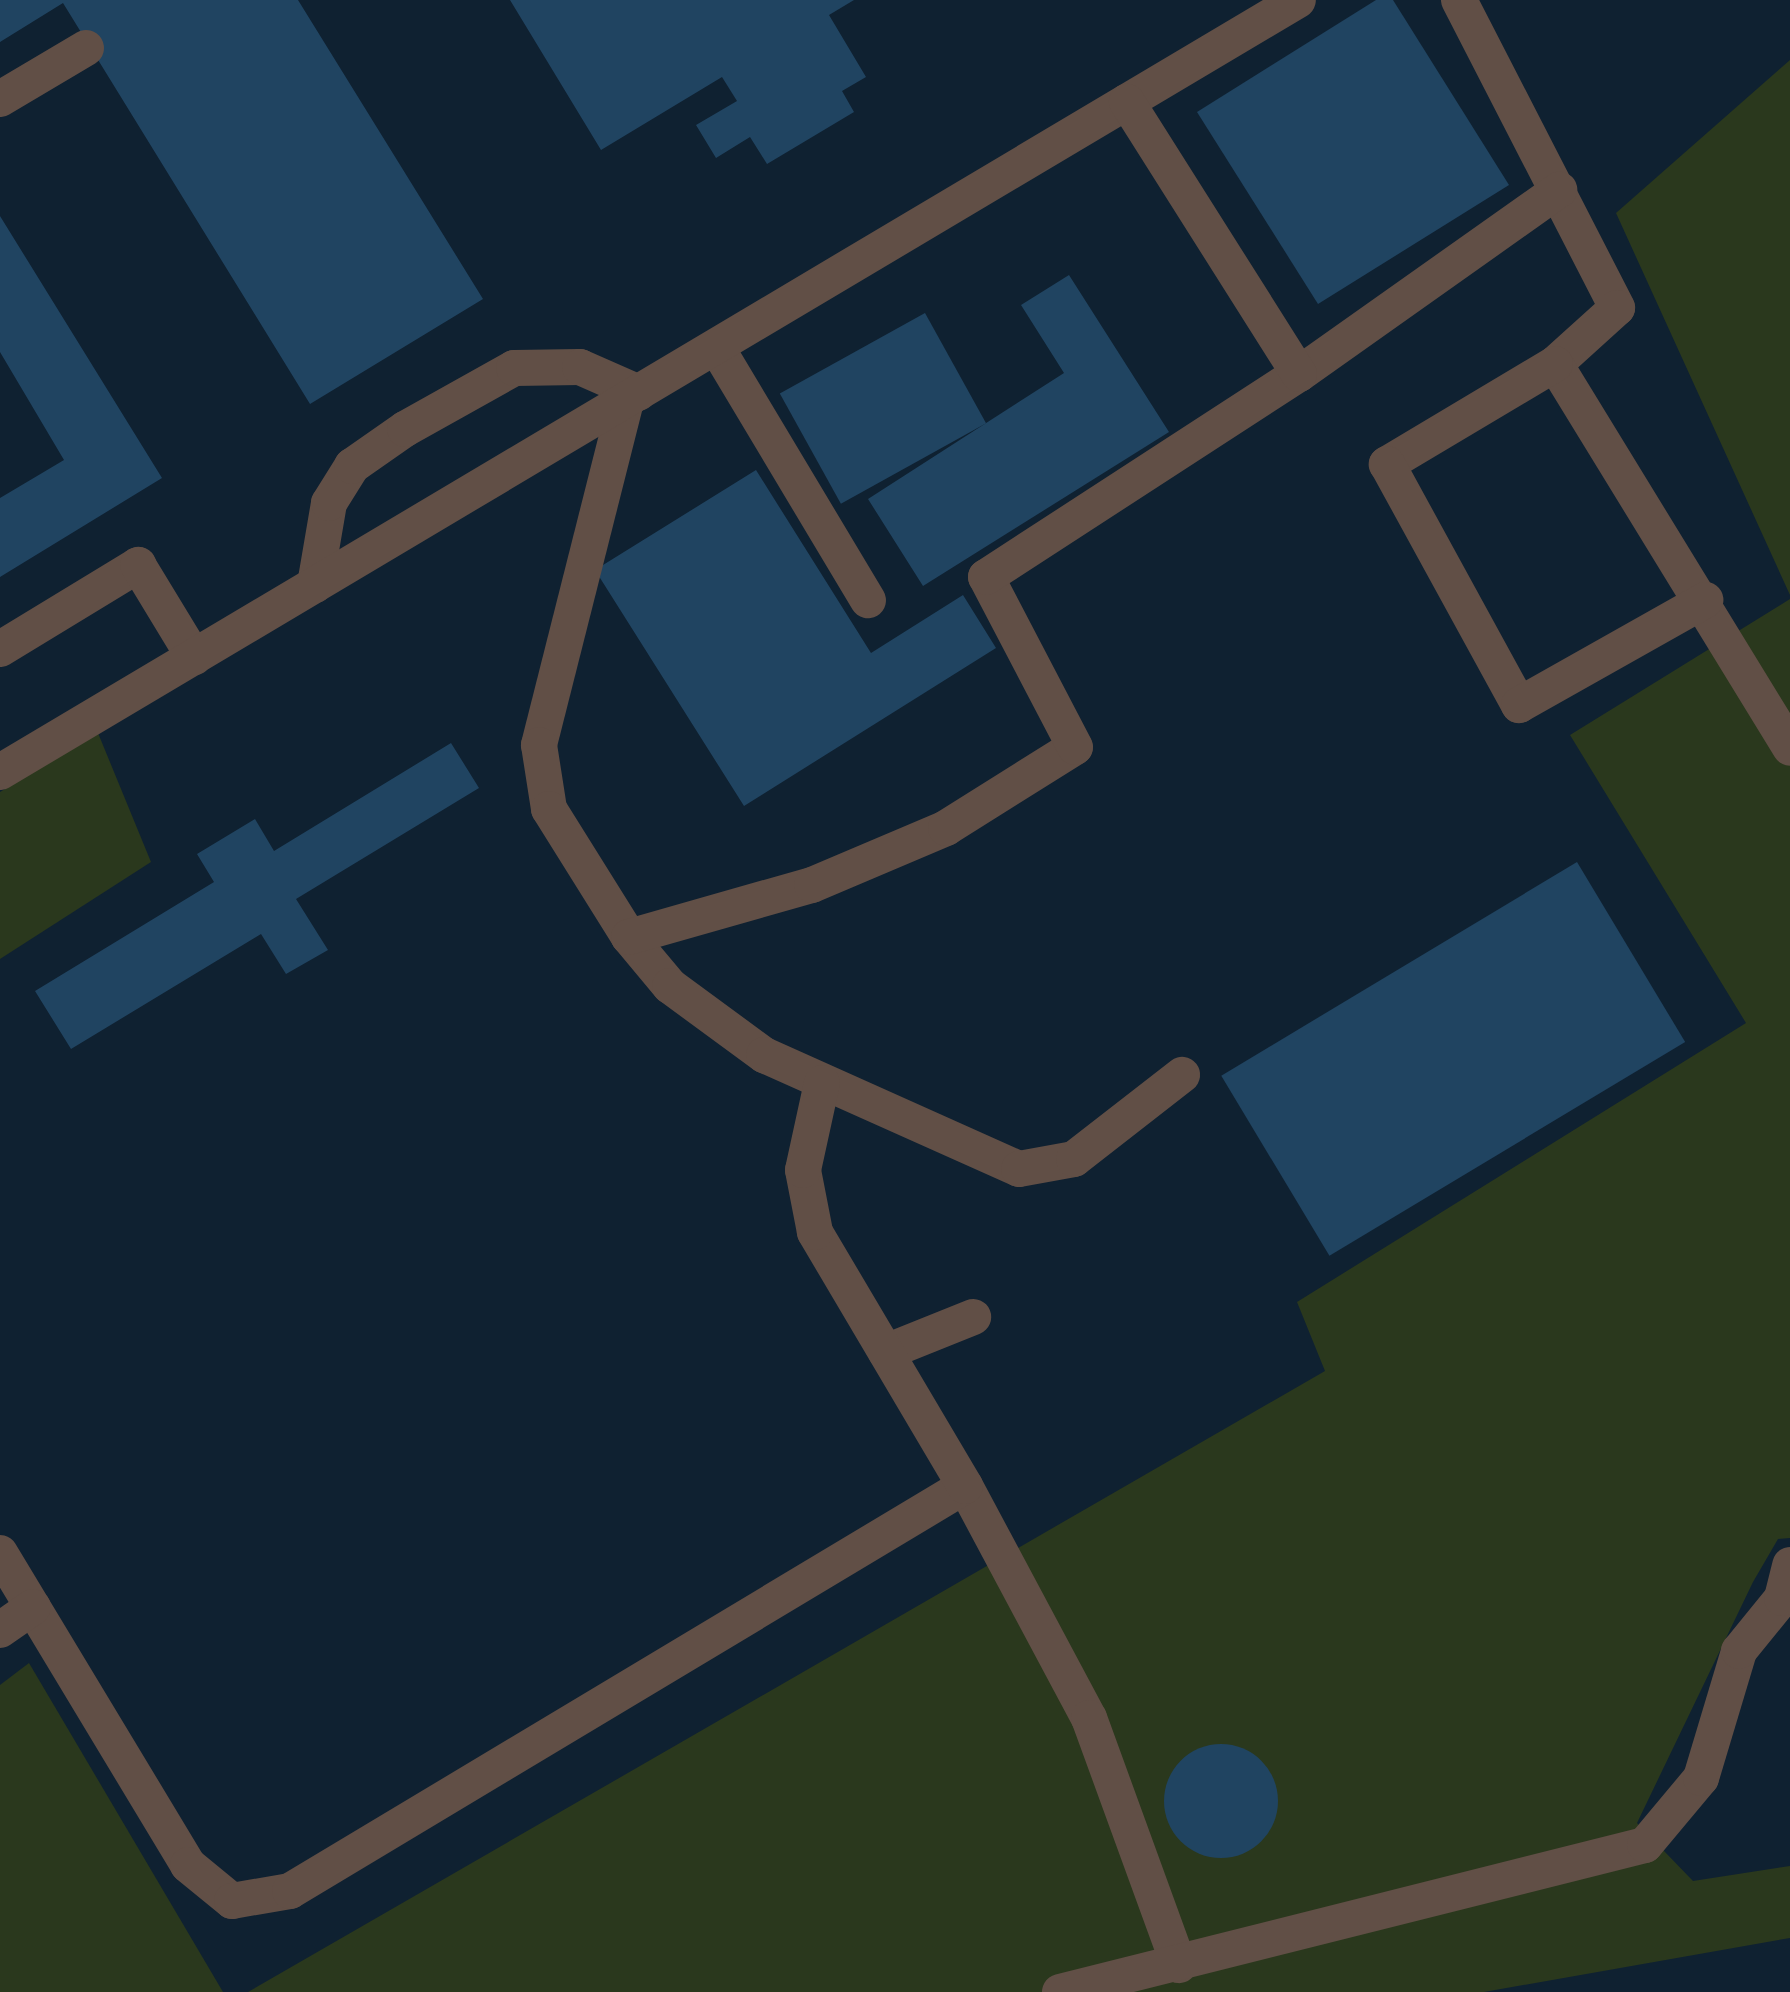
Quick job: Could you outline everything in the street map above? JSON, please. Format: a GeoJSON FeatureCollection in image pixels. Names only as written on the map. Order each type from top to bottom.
{"type":"FeatureCollection","features":[{"type":"Feature","properties":{"kind":"lane"},"geometry":{"type":"LineString","coordinates":[[0,772],[1298,0]]}},
{"type":"Feature","properties":{"kind":"lane"},"geometry":{"type":"LineString","coordinates":[[1460,0],[1616,308],[1555,364],[1387,464],[1519,705],[1706,600]]}},
{"type":"Feature","properties":{"kind":"lane"},"geometry":{"type":"LineString","coordinates":[[0,99],[86,47]]}},
{"type":"Feature","properties":{"kind":"lane"},"geometry":{"type":"LineString","coordinates":[[1127,102],[1299,374]]}},
{"type":"Feature","properties":{"kind":"lane"},"geometry":{"type":"LineString","coordinates":[[629,937],[832,877],[946,827],[1075,747],[986,577],[1299,374],[1558,190]]}},
{"type":"Feature","properties":{"kind":"lane"},"geometry":{"type":"LineString","coordinates":[[717,348],[868,600]]}},
{"type":"Feature","properties":{"kind":"lane"},"geometry":{"type":"LineString","coordinates":[[1555,364],[1706,600],[1790,748]]}},
{"type":"Feature","properties":{"kind":"lane"},"geometry":{"type":"LineString","coordinates":[[316,585],[329,503],[352,466],[405,429],[514,368],[580,367],[632,397]]}},
{"type":"Feature","properties":{"kind":"lane"},"geometry":{"type":"LineString","coordinates":[[632,397],[539,745],[549,809],[629,937],[716,1025],[822,1083],[1033,1169],[1074,1159],[1182,1076]]}},
{"type":"Feature","properties":{"kind":"lane"},"geometry":{"type":"LineString","coordinates":[[0,649],[138,566],[194,657]]}},
{"type":"Feature","properties":{"kind":"lane"},"geometry":{"type":"LineString","coordinates":[[822,1083],[805,1203],[1089,1718],[1179,1965]]}},
{"type":"Feature","properties":{"kind":"lane"},"geometry":{"type":"LineString","coordinates":[[886,1352],[973,1317]]}},
{"type":"Feature","properties":{"kind":"lane"},"geometry":{"type":"LineString","coordinates":[[0,1552],[188,1865],[232,1901],[262,1904],[965,1486]]}},
{"type":"Feature","properties":{"kind":"lane"},"geometry":{"type":"LineString","coordinates":[[1060,1992],[1645,1845],[1682,1812],[1739,1651],[1787,1589]]}},
{"type":"Feature","properties":{"kind":"lane"},"geometry":{"type":"LineString","coordinates":[[0,1630],[33,1607]]}},
{"type":"Feature","properties":{"kind":"green space"},"geometry":{"type":"Polygon","coordinates":[[[1790,60],[1790,595],[1616,213],[1790,60]]]}},
{"type":"Feature","properties":{"kind":"green space"},"geometry":{"type":"Polygon","coordinates":[[[1790,599],[1790,1538],[1778,1539],[1753,1582],[1637,1823],[1693,1881],[1790,1866],[1790,1938],[1484,1992],[248,1992],[1325,1371],[1297,1302],[1746,1023],[1570,735],[1790,599]]]}},
{"type":"Feature","properties":{"kind":"green space"},"geometry":{"type":"Polygon","coordinates":[[[98,733],[151,862],[0,959],[0,792],[98,733]]]}},
{"type":"Feature","properties":{"kind":"green space"},"geometry":{"type":"Polygon","coordinates":[[[29,1663],[223,1992],[0,1992],[0,1685],[29,1663]]]}},
{"type":"Feature","properties":{"kind":"building"},"geometry":{"type":"Polygon","coordinates":[[[0,0],[298,0],[483,299],[310,404],[63,3],[0,42],[0,0]]]}},
{"type":"Feature","properties":{"kind":"building"},"geometry":{"type":"Polygon","coordinates":[[[510,0],[854,0],[829,15],[866,77],[842,91],[854,112],[767,164],[750,137],[716,158],[696,125],[737,101],[722,77],[601,150],[510,0]]]}},
{"type":"Feature","properties":{"kind":"building"},"geometry":{"type":"Polygon","coordinates":[[[1376,0],[1393,0],[1509,185],[1318,304],[1197,112],[1376,0]]]}},
{"type":"Feature","properties":{"kind":"building"},"geometry":{"type":"Polygon","coordinates":[[[0,216],[162,478],[0,577],[0,498],[64,460],[0,352],[0,216]]]}},
{"type":"Feature","properties":{"kind":"building"},"geometry":{"type":"Polygon","coordinates":[[[1069,275],[1169,432],[923,586],[868,499],[1064,373],[1021,305],[1069,275]]]}},
{"type":"Feature","properties":{"kind":"building"},"geometry":{"type":"Polygon","coordinates":[[[925,313],[986,423],[841,504],[780,393],[925,313]]]}},
{"type":"Feature","properties":{"kind":"building"},"geometry":{"type":"Polygon","coordinates":[[[756,470],[871,653],[963,595],[996,648],[744,806],[595,570],[756,470]]]}},
{"type":"Feature","properties":{"kind":"building"},"geometry":{"type":"Polygon","coordinates":[[[451,743],[479,788],[296,899],[328,950],[286,974],[261,934],[71,1049],[35,991],[214,882],[197,854],[255,819],[274,851],[451,743]]]}},
{"type":"Feature","properties":{"kind":"building"},"geometry":{"type":"Polygon","coordinates":[[[1577,862],[1685,1042],[1329,1256],[1221,1076],[1577,862]]]}},
{"type":"Feature","properties":{"kind":"building"},"geometry":{"type":"Polygon","coordinates":[[[1221,1744],[1253,1753],[1269,1769],[1278,1801],[1269,1833],[1253,1849],[1221,1858],[1189,1849],[1173,1833],[1164,1801],[1173,1769],[1189,1753],[1221,1744]]]}}]}
